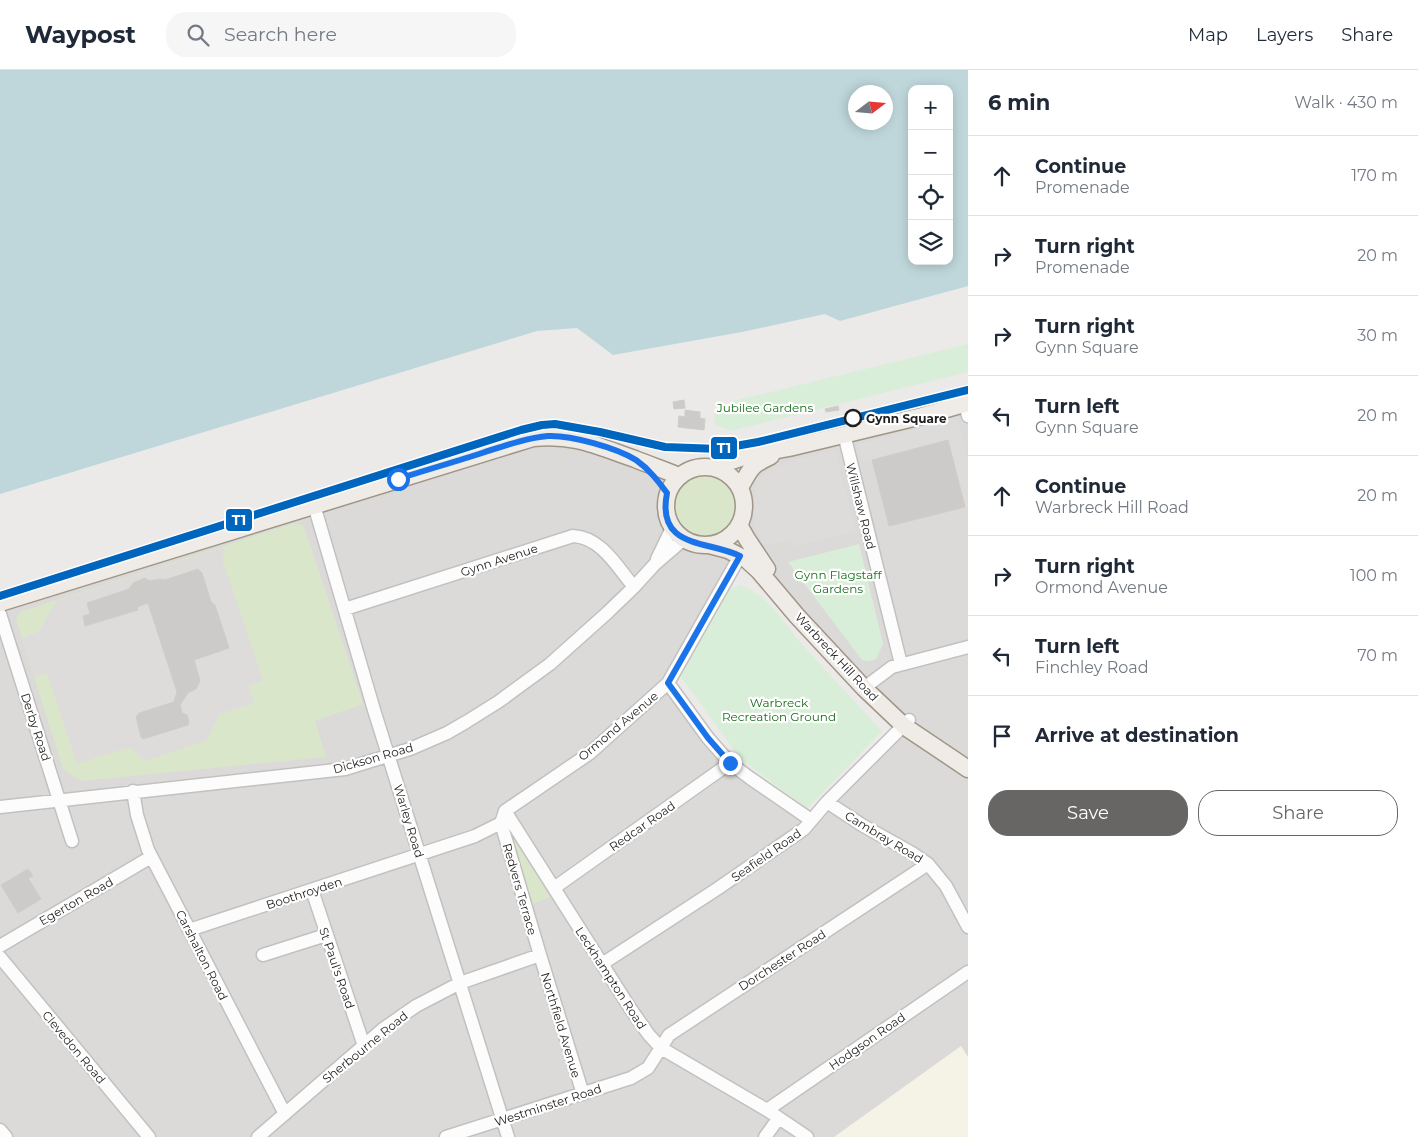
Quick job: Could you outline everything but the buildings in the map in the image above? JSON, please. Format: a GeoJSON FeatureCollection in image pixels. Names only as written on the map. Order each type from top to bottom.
{"type":"FeatureCollection","features":[{"type":"Feature","properties":{"kind":"main road"},"geometry":{"type":"LineString","coordinates":[[714,467],[729,475],[740,488],[744,506],[740,524],[725,540],[709,545],[696,544],[684,540],[672,528],[666,511],[667,493],[679,476],[689,469],[701,466],[714,467],[750,455],[789,448],[967,407]]}},
{"type":"Feature","properties":{"kind":"main road"},"geometry":{"type":"LineString","coordinates":[[0,603],[532,438],[550,436],[590,442],[679,476]]}},
{"type":"Feature","properties":{"kind":"main road"},"geometry":{"type":"LineString","coordinates":[[740,488],[756,463],[789,448]]}},
{"type":"Feature","properties":{"kind":"main road"},"geometry":{"type":"LineString","coordinates":[[634,459],[656,478],[667,493]]}},
{"type":"Feature","properties":{"kind":"main road","name":"Warbreck Hill Road"},"geometry":{"type":"LineString","coordinates":[[740,524],[747,539],[766,568],[867,686]]}},
{"type":"Feature","properties":{"kind":"main road","name":"Warbreck Hill Road"},"geometry":{"type":"LineString","coordinates":[[709,545],[728,550],[740,556],[759,571],[804,624],[867,686],[907,723],[968,770]]}},
{"type":"Feature","properties":{"kind":"main road","name":"Warbreck Hill Road"},"geometry":{"type":"LineString","coordinates":[[907,723],[968,758]]}},
{"type":"Feature","properties":{"kind":"street","name":"Willshaw Road"},"geometry":{"type":"LineString","coordinates":[[844,434],[901,664]]}},
{"type":"Feature","properties":{"kind":"street","name":"Warley Road"},"geometry":{"type":"LineString","coordinates":[[314,505],[346,608],[374,710],[508,1137]]}},
{"type":"Feature","properties":{"kind":"street","name":"Dickson Road"},"geometry":{"type":"LineString","coordinates":[[655,564],[672,528]]}},
{"type":"Feature","properties":{"kind":"street","name":"Gynn Avenue"},"geometry":{"type":"LineString","coordinates":[[346,608],[573,536],[583,536],[599,546],[634,587]]}},
{"type":"Feature","properties":{"kind":"street","name":"Dickson Road"},"geometry":{"type":"LineString","coordinates":[[0,806],[344,769],[410,749],[447,733],[498,702],[550,664],[634,587],[655,564],[684,540]]}},
{"type":"Feature","properties":{"kind":"street","name":"Ormond Avenue"},"geometry":{"type":"LineString","coordinates":[[419,855],[475,836],[503,817],[590,753],[668,683],[740,556]]}},
{"type":"Feature","properties":{"kind":"street","name":"Derby Road"},"geometry":{"type":"LineString","coordinates":[[0,614],[72,841]]}},
{"type":"Feature","properties":{"kind":"street"},"geometry":{"type":"LineString","coordinates":[[867,686],[892,667],[968,647]]}},
{"type":"Feature","properties":{"kind":"street"},"geometry":{"type":"LineString","coordinates":[[668,683],[708,738],[730,763],[811,820]]}},
{"type":"Feature","properties":{"kind":"street","name":"Seafield Road"},"geometry":{"type":"LineString","coordinates":[[602,964],[725,884],[804,829],[828,802],[907,723]]}},
{"type":"Feature","properties":{"kind":"street","name":"Redcar Road"},"geometry":{"type":"LineString","coordinates":[[554,888],[730,763]]}},
{"type":"Feature","properties":{"kind":"street","name":"Carshalton Road"},"geometry":{"type":"LineString","coordinates":[[133,791],[139,824],[151,857],[285,1114]]}},
{"type":"Feature","properties":{"kind":"street","name":"Cambray Road"},"geometry":{"type":"LineString","coordinates":[[828,802],[862,825],[928,864],[946,886],[968,927]]}},
{"type":"Feature","properties":{"kind":"street","name":"Leckhampton Road"},"geometry":{"type":"LineString","coordinates":[[503,817],[554,888],[630,1008],[649,1035],[661,1048],[767,1110],[807,1137]]}},
{"type":"Feature","properties":{"kind":"street","name":"Redvers Terrace"},"geometry":{"type":"LineString","coordinates":[[503,817],[540,955]]}},
{"type":"Feature","properties":{"kind":"street","name":"Boothroyden"},"geometry":{"type":"LineString","coordinates":[[189,930],[419,855]]}},
{"type":"Feature","properties":{"kind":"street","name":"Egerton Road"},"geometry":{"type":"LineString","coordinates":[[0,946],[151,857]]}},
{"type":"Feature","properties":{"kind":"street","name":"Dorchester Road"},"geometry":{"type":"LineString","coordinates":[[648,1068],[669,1035],[681,1026],[928,864]]}},
{"type":"Feature","properties":{"kind":"street","name":"St Paul's Road"},"geometry":{"type":"LineString","coordinates":[[312,890],[364,1046]]}},
{"type":"Feature","properties":{"kind":"street"},"geometry":{"type":"LineString","coordinates":[[263,955],[326,935]]}},
{"type":"Feature","properties":{"kind":"street","name":"Sherbourne Road"},"geometry":{"type":"LineString","coordinates":[[258,1137],[383,1029],[416,1006],[460,983],[540,955]]}},
{"type":"Feature","properties":{"kind":"street","name":"Northfield Avenue"},"geometry":{"type":"LineString","coordinates":[[540,955],[583,1094]]}},
{"type":"Feature","properties":{"kind":"street","name":"Clevedon Road"},"geometry":{"type":"LineString","coordinates":[[0,957],[149,1137]]}},
{"type":"Feature","properties":{"kind":"street","name":"Hodgson Road"},"geometry":{"type":"LineString","coordinates":[[767,1110],[968,972]]}},
{"type":"Feature","properties":{"kind":"street","name":"Westminster Road"},"geometry":{"type":"LineString","coordinates":[[446,1137],[631,1078],[648,1068]]}},
{"type":"Feature","properties":{"kind":"street"},"geometry":{"type":"LineString","coordinates":[[765,1137],[778,1119]]}},
{"type":"Feature","properties":{"kind":"street"},"geometry":{"type":"LineString","coordinates":[[0,1130],[6,1137]]}},
{"type":"Feature","properties":{"kind":"shaded area"},"geometry":{"type":"Polygon","coordinates":[[[968,403],[968,1137],[0,1137],[0,603],[550,436],[679,476],[701,466],[714,467],[968,403]],[[740,556],[668,683],[708,738],[811,820],[903,726],[740,556]]]}},
{"type":"Feature","properties":{"kind":"shaded area"},"geometry":{"type":"Polygon","coordinates":[[[957,418],[968,461],[968,506],[965,507],[948,441],[863,462],[858,444],[957,418]]]}},
{"type":"Feature","properties":{"kind":"shaded area"},"geometry":{"type":"Polygon","coordinates":[[[835,450],[856,532],[793,546],[792,539],[770,545],[762,544],[754,525],[757,480],[768,470],[794,460],[835,450]]]}},
{"type":"Feature","properties":{"kind":"shaded area"},"geometry":{"type":"Polygon","coordinates":[[[224,547],[223,562],[263,681],[248,686],[254,703],[220,714],[207,740],[144,761],[130,747],[77,764],[47,673],[35,677],[22,638],[38,632],[57,601],[224,547]]]}},
{"type":"Feature","properties":{"kind":"shaded area"},"geometry":{"type":"Polygon","coordinates":[[[961,1046],[968,1057],[968,1137],[834,1137],[961,1046]]]}},
{"type":"Feature","properties":{"kind":"green space","name":"Jubilee Gardens"},"geometry":{"type":"Polygon","coordinates":[[[968,344],[968,372],[731,431],[715,425],[714,415],[717,409],[729,406],[733,401],[968,344]]]}},
{"type":"Feature","properties":{"kind":"green space"},"geometry":{"type":"Polygon","coordinates":[[[699,474],[711,474],[728,483],[735,494],[737,506],[735,518],[728,529],[711,538],[699,538],[687,533],[678,524],[673,512],[673,500],[678,488],[687,479],[699,474]]]}},
{"type":"Feature","properties":{"kind":"green space"},"geometry":{"type":"Polygon","coordinates":[[[295,523],[302,525],[305,530],[363,704],[315,721],[326,757],[81,781],[63,769],[16,619],[20,612],[295,523]]]}},
{"type":"Feature","properties":{"kind":"green space","name":"Gynn Flagstaff Gardens"},"geometry":{"type":"Polygon","coordinates":[[[859,544],[883,644],[876,659],[869,661],[862,660],[788,562],[859,544]]]}},
{"type":"Feature","properties":{"kind":"green space","name":"Warbreck Recreation Ground"},"geometry":{"type":"Polygon","coordinates":[[[740,585],[750,589],[766,602],[882,731],[807,809],[751,767],[734,750],[680,676],[729,590],[740,585]]]}},
{"type":"Feature","properties":{"kind":"green space"},"geometry":{"type":"Polygon","coordinates":[[[512,839],[516,841],[550,897],[530,905],[512,839]]]}},
{"type":"Feature","properties":{"kind":"water"},"geometry":{"type":"Polygon","coordinates":[[[0,70],[968,70],[968,286],[840,321],[825,314],[742,332],[613,355],[577,328],[537,331],[0,494],[0,70]]]}},
{"type":"Feature","properties":{"kind":"transit line","name":"T1"},"geometry":{"type":"LineString","coordinates":[[0,596],[521,430],[542,425],[555,424],[600,432],[665,447],[719,449],[758,442],[968,390]]}},
{"type":"Feature","properties":{"kind":"place","name":"Gynn Square"},"geometry":{"type":"Point","coordinates":[853,418]}},
{"type":"Feature","properties":{"kind":"route"},"geometry":{"type":"LineString","coordinates":[[398,479],[532,438],[550,436],[590,442],[634,459],[647,469],[667,493],[666,511],[668,520],[672,528],[684,540],[728,550],[740,556],[668,683],[696,723],[730,763]]}}]}
